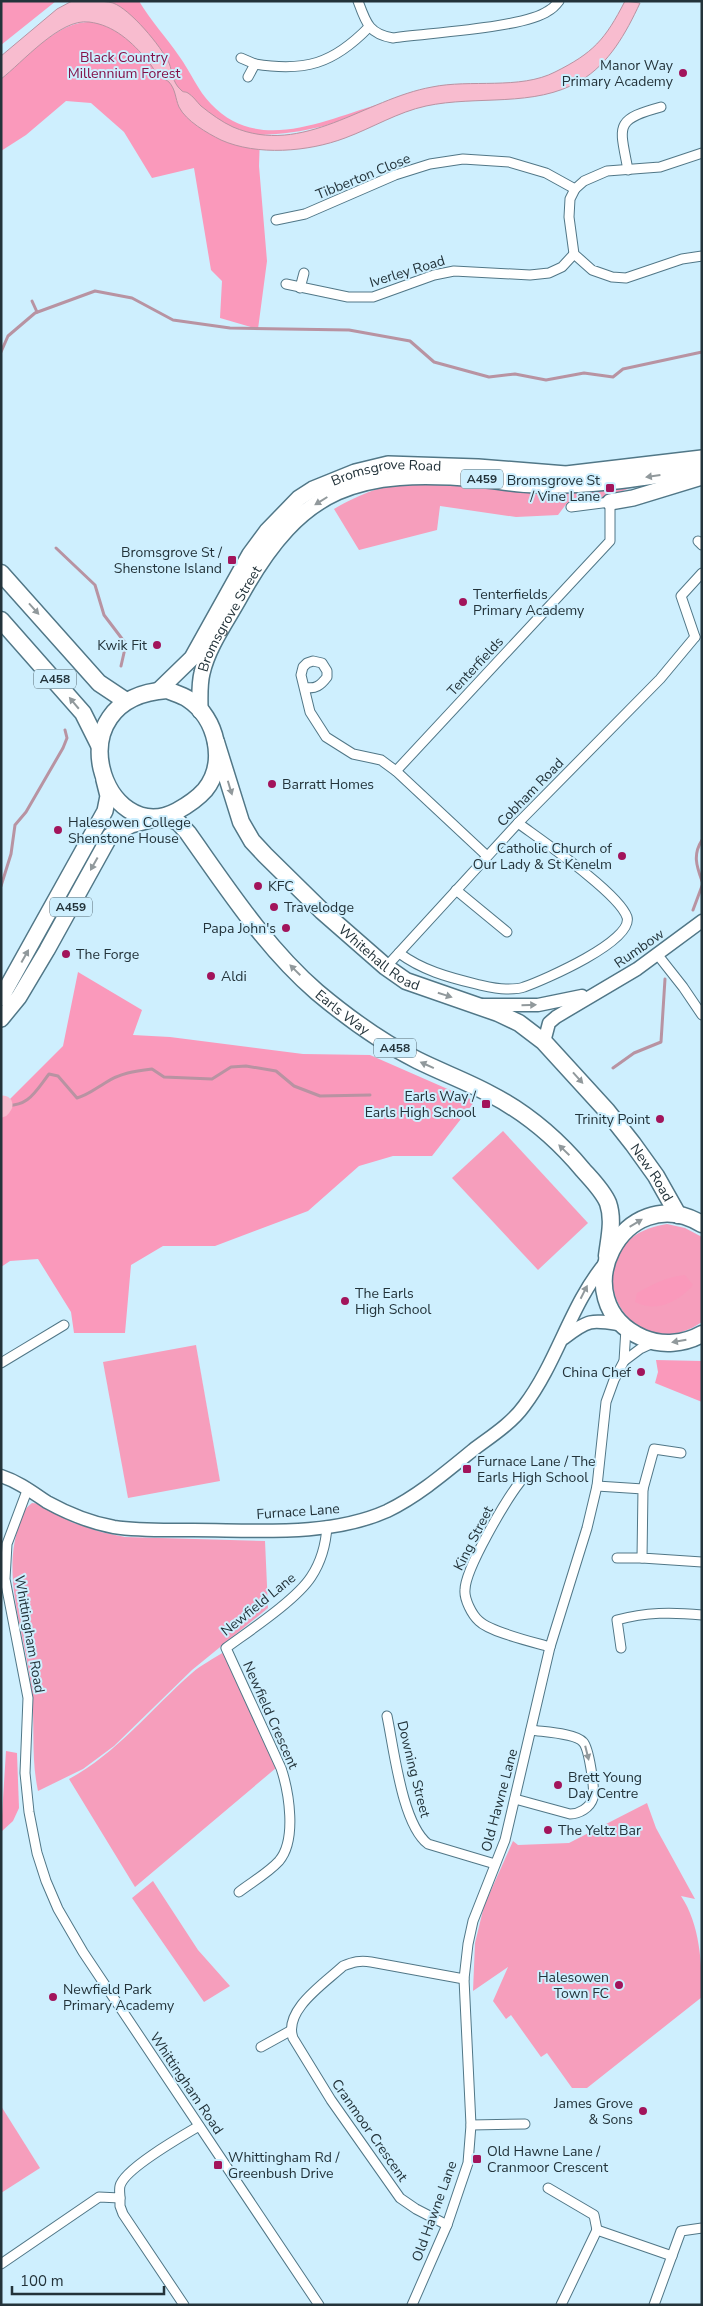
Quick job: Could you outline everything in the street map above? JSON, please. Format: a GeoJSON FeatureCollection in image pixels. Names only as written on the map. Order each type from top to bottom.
{"type":"FeatureCollection","features":[{"type":"Feature","properties":{"kind":"highway","name":"A458"},"geometry":{"type":"LineString","coordinates":[[1,573],[94,677],[110,692],[126,702]]}},
{"type":"Feature","properties":{"kind":"highway","name":"A458"},"geometry":{"type":"LineString","coordinates":[[1,620],[83,713],[99,745],[104,779],[112,794],[128,808],[140,814],[162,817]]}},
{"type":"Feature","properties":{"kind":"highway"},"geometry":{"type":"LineString","coordinates":[[99,745],[102,731],[126,702],[141,694],[167,690],[187,699],[200,711],[208,722],[216,742],[216,767],[209,785],[194,801],[162,817]]}},
{"type":"Feature","properties":{"kind":"highway","name":"Whitehall Road"},"geometry":{"type":"LineString","coordinates":[[216,742],[241,822],[252,840],[316,906],[386,967],[406,981],[480,1005],[518,1023],[544,1042]]}},
{"type":"Feature","properties":{"kind":"highway","name":"Earls Way"},"geometry":{"type":"LineString","coordinates":[[162,817],[179,823],[188,833],[238,903],[271,944],[316,991],[380,1039],[416,1060],[490,1094],[513,1108],[539,1127],[569,1154],[591,1178],[608,1202],[611,1220],[606,1259]]}},
{"type":"Feature","properties":{"kind":"highway","name":"New Road"},"geometry":{"type":"LineString","coordinates":[[544,1042],[583,1083],[623,1130],[656,1176],[678,1215]]}},
{"type":"Feature","properties":{"kind":"highway","name":"A458"},"geometry":{"type":"LineString","coordinates":[[702,1224],[678,1215],[653,1216],[636,1222],[621,1234],[606,1259],[604,1283],[606,1296],[615,1315],[625,1327],[643,1338],[656,1342],[682,1342],[702,1334]]}},
{"type":"Feature","properties":{"kind":"main road","name":"Bromsgrove Road"},"geometry":{"type":"LineString","coordinates":[[273,533],[293,504],[314,489],[355,472],[388,464],[478,467],[566,474],[702,458]]}},
{"type":"Feature","properties":{"kind":"main road","name":"Bromsgrove Road"},"geometry":{"type":"LineString","coordinates":[[273,533],[332,494],[364,482],[396,476],[561,485],[611,482],[702,469]]}},
{"type":"Feature","properties":{"kind":"main road"},"geometry":{"type":"LineString","coordinates":[[610,502],[633,498],[702,478]]}},
{"type":"Feature","properties":{"kind":"main road","name":"Bromsgrove Street"},"geometry":{"type":"LineString","coordinates":[[158,691],[192,658],[250,554],[273,533]]}},
{"type":"Feature","properties":{"kind":"main road","name":"Bromsgrove Street"},"geometry":{"type":"LineString","coordinates":[[200,711],[200,685],[207,658],[262,558],[273,533]]}},
{"type":"Feature","properties":{"kind":"main road","name":"A459"},"geometry":{"type":"LineString","coordinates":[[1,998],[105,811],[108,796],[104,779]]}},
{"type":"Feature","properties":{"kind":"main road","name":"A459"},"geometry":{"type":"LineString","coordinates":[[1,1019],[19,997],[47,950],[110,836],[131,825],[162,817]]}},
{"type":"Feature","properties":{"kind":"street"},"geometry":{"type":"LineString","coordinates":[[358,1],[369,27],[381,36],[393,38],[509,23],[542,14],[559,1]]}},
{"type":"Feature","properties":{"kind":"street"},"geometry":{"type":"LineString","coordinates":[[241,58],[255,64],[291,68],[307,66],[347,47],[369,27]]}},
{"type":"Feature","properties":{"kind":"street"},"geometry":{"type":"LineString","coordinates":[[248,77],[255,64]]}},
{"type":"Feature","properties":{"kind":"street"},"geometry":{"type":"LineString","coordinates":[[628,170],[621,132],[623,124],[631,117],[661,108]]}},
{"type":"Feature","properties":{"kind":"street"},"geometry":{"type":"LineString","coordinates":[[702,153],[660,166],[607,172],[584,181],[574,190],[570,199],[569,217],[574,254],[592,270],[612,277],[626,278],[682,259],[702,256]]}},
{"type":"Feature","properties":{"kind":"street","name":"Tibberton Close"},"geometry":{"type":"LineString","coordinates":[[276,220],[305,214],[395,176],[430,164],[463,158],[509,162],[546,173],[574,190]]}},
{"type":"Feature","properties":{"kind":"street","name":"Iverley Road"},"geometry":{"type":"LineString","coordinates":[[286,284],[348,297],[373,297],[434,275],[454,271],[530,275],[549,273],[562,267],[574,254]]}},
{"type":"Feature","properties":{"kind":"street"},"geometry":{"type":"LineString","coordinates":[[300,288],[304,273]]}},
{"type":"Feature","properties":{"kind":"street"},"geometry":{"type":"LineString","coordinates":[[571,507],[610,502]]}},
{"type":"Feature","properties":{"kind":"street","name":"Tenterfields"},"geometry":{"type":"LineString","coordinates":[[396,771],[610,541],[610,502]]}},
{"type":"Feature","properties":{"kind":"street"},"geometry":{"type":"LineString","coordinates":[[698,636],[681,596],[702,573]]}},
{"type":"Feature","properties":{"kind":"street","name":"Cobham Road"},"geometry":{"type":"LineString","coordinates":[[386,967],[518,823],[660,679],[698,636]]}},
{"type":"Feature","properties":{"kind":"street"},"geometry":{"type":"LineString","coordinates":[[305,687],[310,712],[326,737],[353,754],[381,760],[396,771],[487,856]]}},
{"type":"Feature","properties":{"kind":"street"},"geometry":{"type":"LineString","coordinates":[[399,952],[414,964],[444,977],[504,990],[523,988],[560,971],[616,940],[626,928],[628,919],[619,905],[572,863],[518,823]]}},
{"type":"Feature","properties":{"kind":"street"},"geometry":{"type":"LineString","coordinates":[[456,890],[507,932]]}},
{"type":"Feature","properties":{"kind":"street","name":"Rumbow"},"geometry":{"type":"LineString","coordinates":[[544,1042],[549,1023],[592,995],[606,989],[702,921]]}},
{"type":"Feature","properties":{"kind":"street"},"geometry":{"type":"LineString","coordinates":[[657,954],[702,1015]]}},
{"type":"Feature","properties":{"kind":"street","name":"Rumbow"},"geometry":{"type":"LineString","coordinates":[[480,1005],[538,1005],[592,995]]}},
{"type":"Feature","properties":{"kind":"street","name":"Furnace Lane"},"geometry":{"type":"LineString","coordinates":[[1,1476],[28,1488],[48,1502],[76,1516],[113,1527],[143,1530],[229,1530],[327,1526],[360,1520],[387,1510],[427,1486],[488,1440],[524,1408],[563,1340],[590,1280],[606,1259]]}},
{"type":"Feature","properties":{"kind":"street","name":"Furnace Lane"},"geometry":{"type":"LineString","coordinates":[[563,1340],[583,1324],[591,1321],[625,1327]]}},
{"type":"Feature","properties":{"kind":"street"},"geometry":{"type":"LineString","coordinates":[[1,1363],[64,1325]]}},
{"type":"Feature","properties":{"kind":"street"},"geometry":{"type":"LineString","coordinates":[[624,1361],[625,1327]]}},
{"type":"Feature","properties":{"kind":"street"},"geometry":{"type":"LineString","coordinates":[[624,1361],[640,1349],[656,1342]]}},
{"type":"Feature","properties":{"kind":"street","name":"Old Hawne Lane"},"geometry":{"type":"LineString","coordinates":[[412,2305],[447,2225],[468,2163],[471,2124],[464,1980],[473,1921],[505,1840],[550,1648],[587,1528],[597,1486],[606,1402],[614,1380],[624,1361]]}},
{"type":"Feature","properties":{"kind":"street"},"geometry":{"type":"LineString","coordinates":[[642,1558],[643,1489],[654,1449],[681,1453]]}},
{"type":"Feature","properties":{"kind":"street","name":"King Street"},"geometry":{"type":"LineString","coordinates":[[520,1482],[478,1554],[468,1576],[464,1592],[472,1612],[488,1628],[550,1648]]}},
{"type":"Feature","properties":{"kind":"street"},"geometry":{"type":"LineString","coordinates":[[597,1486],[643,1489]]}},
{"type":"Feature","properties":{"kind":"street","name":"Whittingham Road"},"geometry":{"type":"LineString","coordinates":[[28,1488],[8,1544],[5,1579],[28,1698],[25,1772],[29,1812],[37,1853],[58,1909],[74,1937],[319,2305]]}},
{"type":"Feature","properties":{"kind":"street","name":"Newfield Lane"},"geometry":{"type":"LineString","coordinates":[[226,1648],[301,1589],[312,1577],[326,1540],[327,1526]]}},
{"type":"Feature","properties":{"kind":"street"},"geometry":{"type":"LineString","coordinates":[[618,1558],[702,1562]]}},
{"type":"Feature","properties":{"kind":"street"},"geometry":{"type":"LineString","coordinates":[[621,1648],[617,1620],[643,1613],[675,1612],[702,1615]]}},
{"type":"Feature","properties":{"kind":"street","name":"Newfield Crescent"},"geometry":{"type":"LineString","coordinates":[[226,1648],[281,1768],[290,1812],[288,1834],[280,1860],[239,1892]]}},
{"type":"Feature","properties":{"kind":"street","name":"Downing Street"},"geometry":{"type":"LineString","coordinates":[[387,1716],[400,1781],[410,1815],[421,1838],[428,1844],[495,1864]]}},
{"type":"Feature","properties":{"kind":"street"},"geometry":{"type":"LineString","coordinates":[[515,1799],[577,1814],[590,1805],[593,1797],[588,1753],[584,1742],[577,1737],[531,1730]]}},
{"type":"Feature","properties":{"kind":"street"},"geometry":{"type":"LineString","coordinates":[[261,2047],[290,2031],[299,2006],[344,1966],[352,1963],[366,1961],[464,1980]]}},
{"type":"Feature","properties":{"kind":"street","name":"Cranmoor Crescent"},"geometry":{"type":"LineString","coordinates":[[290,2031],[331,2100],[400,2198],[416,2209],[447,2225]]}},
{"type":"Feature","properties":{"kind":"street"},"geometry":{"type":"LineString","coordinates":[[471,2124],[525,2124]]}},
{"type":"Feature","properties":{"kind":"street"},"geometry":{"type":"LineString","coordinates":[[184,2305],[123,2214],[120,2206],[120,2186],[126,2176],[136,2166],[199,2126]]}},
{"type":"Feature","properties":{"kind":"street"},"geometry":{"type":"LineString","coordinates":[[548,2188],[594,2215],[597,2230],[561,2305]]}},
{"type":"Feature","properties":{"kind":"street"},"geometry":{"type":"LineString","coordinates":[[1,2264],[99,2197],[120,2198]]}},
{"type":"Feature","properties":{"kind":"street"},"geometry":{"type":"LineString","coordinates":[[654,2305],[681,2231],[702,2228]]}},
{"type":"Feature","properties":{"kind":"street"},"geometry":{"type":"LineString","coordinates":[[597,2230],[672,2256]]}},
{"type":"Feature","properties":{"kind":"shaded area"},"geometry":{"type":"Polygon","coordinates":[[[72,1],[109,2],[128,13],[159,47],[169,63],[174,81],[178,87],[190,94],[201,106],[221,120],[233,127],[259,134],[284,135],[309,131],[334,123],[407,93],[432,87],[511,83],[526,81],[555,72],[579,58],[597,44],[611,26],[625,1],[640,3],[623,36],[600,66],[580,81],[562,89],[544,95],[525,98],[465,101],[426,106],[405,112],[331,143],[299,149],[266,150],[235,145],[221,140],[197,126],[182,112],[169,82],[158,74],[136,47],[114,31],[98,24],[89,22],[78,23],[66,27],[42,43],[1,79],[1,56],[57,9],[72,1]]]}},
{"type":"Feature","properties":{"kind":"shaded area"},"geometry":{"type":"Polygon","coordinates":[[[415,481],[556,491],[613,488],[641,483],[605,496],[567,503],[558,515],[516,517],[440,506],[437,530],[359,550],[334,509],[373,490],[415,481]]]}},
{"type":"Feature","properties":{"kind":"shaded area"},"geometry":{"type":"Polygon","coordinates":[[[503,1131],[588,1223],[538,1270],[452,1178],[503,1131]]]}},
{"type":"Feature","properties":{"kind":"shaded area"},"geometry":{"type":"Polygon","coordinates":[[[667,1224],[685,1228],[702,1237],[702,1322],[673,1334],[648,1332],[629,1319],[616,1299],[612,1276],[618,1253],[636,1235],[667,1224]]]}},
{"type":"Feature","properties":{"kind":"shaded area"},"geometry":{"type":"Polygon","coordinates":[[[196,1345],[220,1481],[128,1498],[103,1362],[196,1345]]]}},
{"type":"Feature","properties":{"kind":"shaded area"},"geometry":{"type":"Polygon","coordinates":[[[32,1503],[42,1504],[71,1522],[101,1532],[125,1537],[265,1541],[268,1608],[192,1670],[114,1746],[83,1769],[38,1791],[30,1675],[17,1610],[12,1567],[19,1525],[24,1512],[32,1503]]]}},
{"type":"Feature","properties":{"kind":"shaded area"},"geometry":{"type":"Polygon","coordinates":[[[224,1652],[276,1768],[135,1887],[69,1779],[103,1757],[196,1670],[224,1652]]]}},
{"type":"Feature","properties":{"kind":"shaded area"},"geometry":{"type":"Polygon","coordinates":[[[647,1803],[656,1828],[695,1899],[681,1896],[692,1919],[699,1945],[702,1997],[587,2088],[572,2088],[547,2053],[541,2057],[511,2015],[506,2019],[493,2001],[508,1967],[473,1991],[475,1943],[484,1906],[513,1841],[518,1845],[569,1843],[647,1803]]]}},
{"type":"Feature","properties":{"kind":"shaded area"},"geometry":{"type":"Polygon","coordinates":[[[153,1881],[198,1950],[230,1986],[204,2002],[132,1898],[153,1881]]]}},
{"type":"Feature","properties":{"kind":"shaded area"},"geometry":{"type":"Polygon","coordinates":[[[1,2106],[40,2168],[1,2193],[1,2106]]]}},
{"type":"Feature","properties":{"kind":"green space"},"geometry":{"type":"Polygon","coordinates":[[[1,1],[56,1],[1,45],[1,1]]]}},
{"type":"Feature","properties":{"kind":"green space","name":"Black Country Millennium Forest"},"geometry":{"type":"Polygon","coordinates":[[[105,1],[139,1],[179,56],[206,99],[229,119],[249,127],[271,130],[292,129],[337,118],[379,104],[321,127],[260,135],[259,166],[267,261],[258,329],[220,318],[222,281],[211,270],[194,168],[152,178],[124,132],[91,103],[66,101],[26,135],[1,151],[1,79],[54,34],[78,23],[90,22],[105,1]]]}},
{"type":"Feature","properties":{"kind":"green space"},"geometry":{"type":"Polygon","coordinates":[[[78,972],[142,1010],[133,1035],[170,1037],[303,1054],[370,1055],[475,1101],[432,1156],[393,1156],[359,1166],[308,1211],[215,1246],[163,1246],[131,1265],[125,1333],[74,1333],[71,1312],[38,1259],[10,1261],[1,1267],[1,1108],[63,1046],[78,972]]]}},
{"type":"Feature","properties":{"kind":"green space"},"geometry":{"type":"Polygon","coordinates":[[[685,1275],[693,1285],[674,1301],[659,1306],[643,1305],[635,1302],[637,1293],[666,1279],[685,1275]]]}},
{"type":"Feature","properties":{"kind":"green space"},"geometry":{"type":"Polygon","coordinates":[[[656,1360],[702,1361],[702,1402],[655,1383],[658,1372],[656,1360]]]}},
{"type":"Feature","properties":{"kind":"green space"},"geometry":{"type":"Polygon","coordinates":[[[6,1751],[17,1753],[19,1808],[13,1821],[1,1832],[6,1751]]]}},
{"type":"Feature","properties":{"kind":"waterway"},"geometry":{"type":"LineString","coordinates":[[1,352],[8,336],[35,313],[95,291],[132,298],[173,320],[230,328],[349,330],[410,341],[434,362],[489,377],[515,374],[546,380],[584,373],[613,377],[623,369],[702,352]]}},
{"type":"Feature","properties":{"kind":"waterway"},"geometry":{"type":"LineString","coordinates":[[32,301],[37,312]]}},
{"type":"Feature","properties":{"kind":"waterway"},"geometry":{"type":"LineString","coordinates":[[56,548],[95,585],[104,615],[126,644],[121,666]]}},
{"type":"Feature","properties":{"kind":"waterway"},"geometry":{"type":"LineString","coordinates":[[1,886],[11,854],[15,825],[26,812],[63,748],[67,738],[65,730]]}},
{"type":"Feature","properties":{"kind":"waterway"},"geometry":{"type":"LineString","coordinates":[[702,840],[696,855],[702,881]]}},
{"type":"Feature","properties":{"kind":"waterway"},"geometry":{"type":"LineString","coordinates":[[693,910],[702,886]]}},
{"type":"Feature","properties":{"kind":"waterway"},"geometry":{"type":"LineString","coordinates":[[613,1068],[634,1053],[661,1042],[665,979]]}},
{"type":"Feature","properties":{"kind":"waterway"},"geometry":{"type":"LineString","coordinates":[[3,1105],[19,1104],[25,1101],[35,1093],[49,1074],[58,1076],[77,1098],[88,1094],[116,1077],[134,1072],[152,1069],[164,1077],[212,1079],[231,1067],[246,1066],[276,1071],[294,1086],[320,1096],[370,1095]]}},
{"type":"Feature","properties":{"kind":"place","name":"Manor Way Primary Academy"},"geometry":{"type":"Point","coordinates":[683,73]}},
{"type":"Feature","properties":{"kind":"place","name":"Bromsgrove St / Vine Lane"},"geometry":{"type":"Point","coordinates":[610,488]}},
{"type":"Feature","properties":{"kind":"place","name":"Bromsgrove St / Shenstone Island"},"geometry":{"type":"Point","coordinates":[232,560]}},
{"type":"Feature","properties":{"kind":"place","name":"Tenterfields Primary Academy"},"geometry":{"type":"Point","coordinates":[463,602]}},
{"type":"Feature","properties":{"kind":"place","name":"Kwik Fit"},"geometry":{"type":"Point","coordinates":[157,645]}},
{"type":"Feature","properties":{"kind":"place","name":"Barratt Homes"},"geometry":{"type":"Point","coordinates":[272,784]}},
{"type":"Feature","properties":{"kind":"place","name":"Halesowen College Shenstone House"},"geometry":{"type":"Point","coordinates":[58,830]}},
{"type":"Feature","properties":{"kind":"place","name":"Catholic Church of Our Lady & St Kenelm"},"geometry":{"type":"Point","coordinates":[622,856]}},
{"type":"Feature","properties":{"kind":"place","name":"KFC"},"geometry":{"type":"Point","coordinates":[258,886]}},
{"type":"Feature","properties":{"kind":"place","name":"Travelodge"},"geometry":{"type":"Point","coordinates":[274,907]}},
{"type":"Feature","properties":{"kind":"place","name":"Papa John's"},"geometry":{"type":"Point","coordinates":[286,928]}},
{"type":"Feature","properties":{"kind":"place","name":"The Forge"},"geometry":{"type":"Point","coordinates":[66,954]}},
{"type":"Feature","properties":{"kind":"place","name":"Aldi"},"geometry":{"type":"Point","coordinates":[211,976]}},
{"type":"Feature","properties":{"kind":"place","name":"Earls Way / Earls High School"},"geometry":{"type":"Point","coordinates":[486,1104]}},
{"type":"Feature","properties":{"kind":"place","name":"Trinity Point"},"geometry":{"type":"Point","coordinates":[660,1119]}},
{"type":"Feature","properties":{"kind":"place","name":"The Earls High School"},"geometry":{"type":"Point","coordinates":[345,1301]}},
{"type":"Feature","properties":{"kind":"place","name":"China Chef"},"geometry":{"type":"Point","coordinates":[641,1372]}},
{"type":"Feature","properties":{"kind":"place","name":"Furnace Lane / The Earls High School"},"geometry":{"type":"Point","coordinates":[467,1469]}},
{"type":"Feature","properties":{"kind":"place","name":"Brett Young Day Centre"},"geometry":{"type":"Point","coordinates":[558,1785]}},
{"type":"Feature","properties":{"kind":"place","name":"The Yeltz Bar"},"geometry":{"type":"Point","coordinates":[548,1830]}},
{"type":"Feature","properties":{"kind":"place","name":"Halesowen Town FC"},"geometry":{"type":"Point","coordinates":[619,1985]}},
{"type":"Feature","properties":{"kind":"place","name":"Newfield Park Primary Academy"},"geometry":{"type":"Point","coordinates":[53,1997]}},
{"type":"Feature","properties":{"kind":"place","name":"James Grove & Sons"},"geometry":{"type":"Point","coordinates":[643,2111]}},
{"type":"Feature","properties":{"kind":"place","name":"Old Hawne Lane / Cranmoor Crescent"},"geometry":{"type":"Point","coordinates":[477,2159]}},
{"type":"Feature","properties":{"kind":"place","name":"Whittingham Rd / Greenbush Drive"},"geometry":{"type":"Point","coordinates":[218,2165]}}]}
